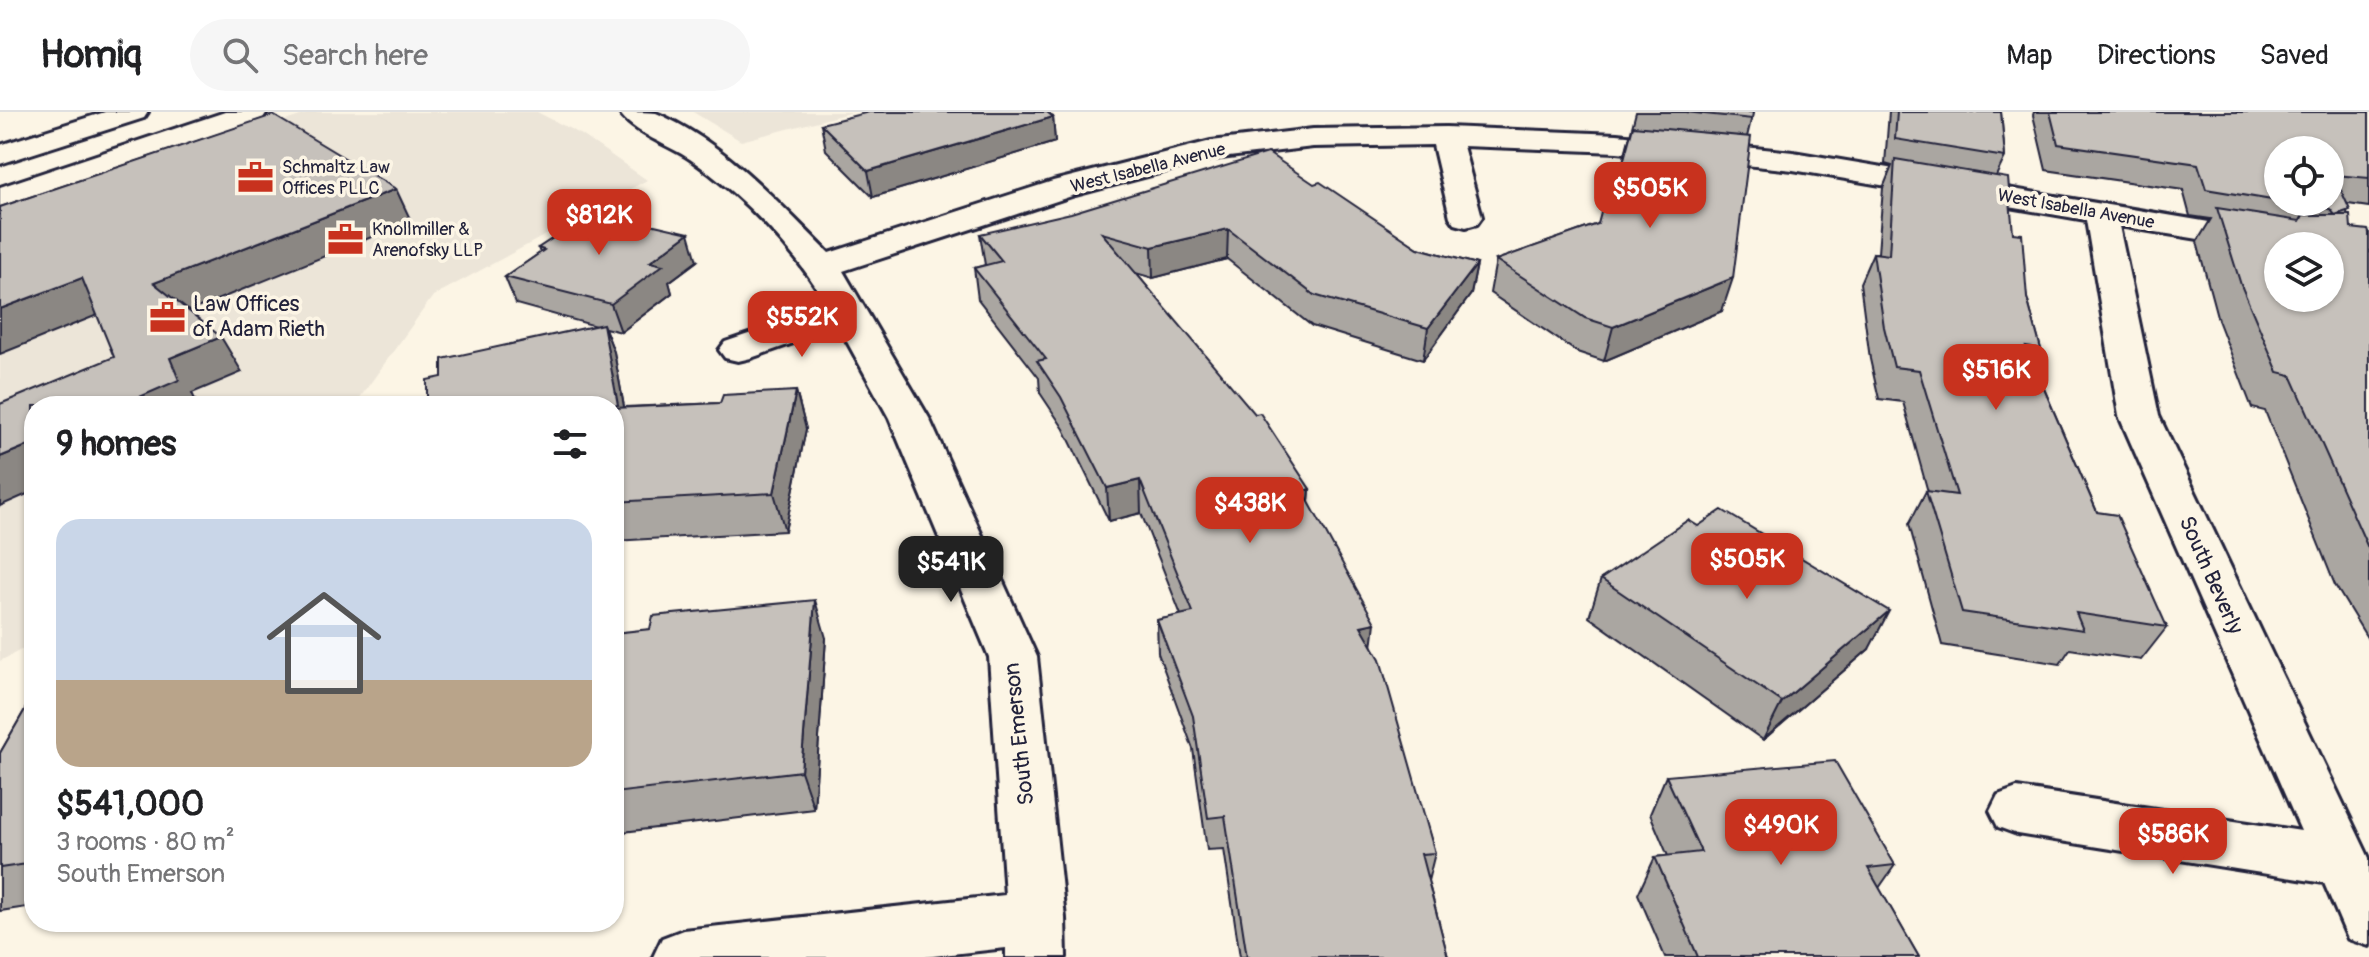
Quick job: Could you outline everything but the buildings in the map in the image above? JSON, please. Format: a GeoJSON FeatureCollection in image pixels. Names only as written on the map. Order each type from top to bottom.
{"type":"FeatureCollection","features":[{"type":"Feature","properties":{"kind":"street"},"geometry":{"type":"LineString","coordinates":[[0,155],[134,112]]}},
{"type":"Feature","properties":{"kind":"street"},"geometry":{"type":"LineString","coordinates":[[0,197],[253,112]]}},
{"type":"Feature","properties":{"kind":"street"},"geometry":{"type":"LineString","coordinates":[[633,112],[703,154],[768,210],[823,266]]}},
{"type":"Feature","properties":{"kind":"street"},"geometry":{"type":"LineString","coordinates":[[1446,136],[1466,217]]}},
{"type":"Feature","properties":{"kind":"street","name":"West Isabella Avenue"},"geometry":{"type":"LineString","coordinates":[[823,266],[1064,188],[1211,150],[1313,138],[1446,136],[1617,143],[1793,161],[2264,240]]}},
{"type":"Feature","properties":{"kind":"street","name":"South Beverly"},"geometry":{"type":"LineString","coordinates":[[2101,214],[2139,416],[2369,920]]}},
{"type":"Feature","properties":{"kind":"street","name":"South Emerson"},"geometry":{"type":"LineString","coordinates":[[823,266],[909,418],[1013,657],[1036,937]]}},
{"type":"Feature","properties":{"kind":"street"},"geometry":{"type":"LineString","coordinates":[[738,350],[847,312]]}},
{"type":"Feature","properties":{"kind":"street"},"geometry":{"type":"LineString","coordinates":[[2017,811],[2342,862]]}},
{"type":"Feature","properties":{"kind":"street"},"geometry":{"type":"LineString","coordinates":[[683,957],[1036,937]]}},
{"type":"Feature","properties":{"kind":"shaded area"},"geometry":{"type":"Polygon","coordinates":[[[312,112],[537,112],[582,135],[647,180],[433,296],[361,396],[24,396],[24,648],[0,661],[0,217],[312,112]]]}},
{"type":"Feature","properties":{"kind":"shaded area"},"geometry":{"type":"Polygon","coordinates":[[[693,112],[853,112],[741,141],[693,112]]]}},
{"type":"Feature","properties":{"kind":"place","name":"Schmaltz Law Offices PLLC"},"geometry":{"type":"Point","coordinates":[256,177]}},
{"type":"Feature","properties":{"kind":"place","name":"Knollmiller & Arenofsky LLP"},"geometry":{"type":"Point","coordinates":[346,239]}},
{"type":"Feature","properties":{"kind":"place","name":"Law Offices of Adam Rieth"},"geometry":{"type":"Point","coordinates":[167,317]}}]}
